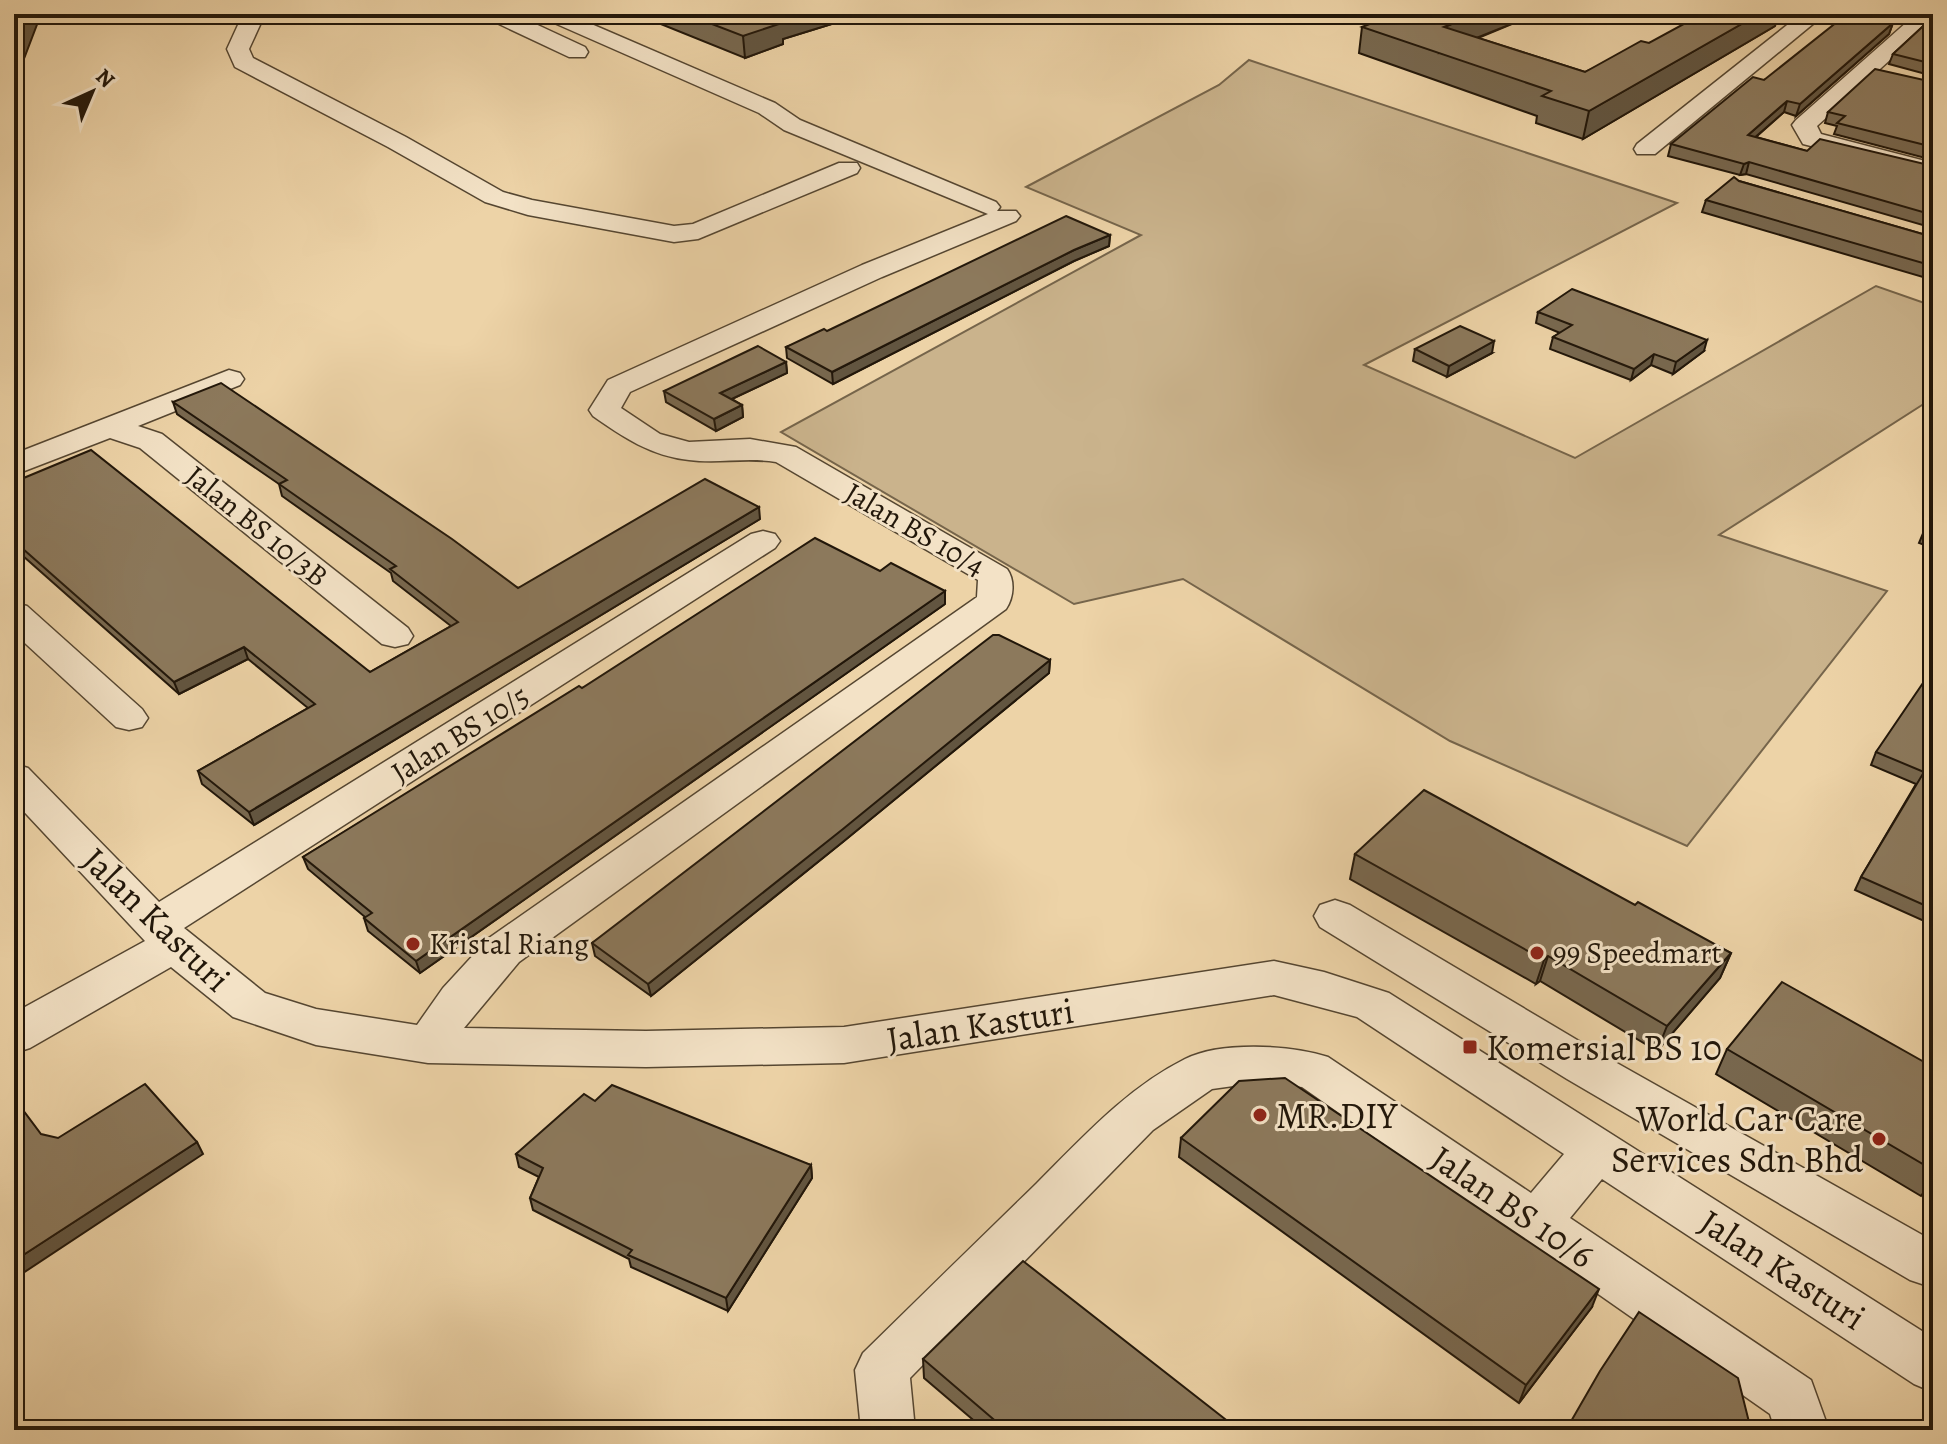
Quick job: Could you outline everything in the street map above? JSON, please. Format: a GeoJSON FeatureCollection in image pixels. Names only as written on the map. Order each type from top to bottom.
{"type":"FeatureCollection","features":[{"type":"Feature","properties":{"kind":"street"},"geometry":{"type":"LineString","coordinates":[[254,14],[238,49],[243,62],[397,142],[494,197],[528,207],[674,234],[698,231],[848,168],[764,132]]}},
{"type":"Feature","properties":{"kind":"street"},"geometry":{"type":"LineString","coordinates":[[503,14],[506,20],[595,60]]}},
{"type":"Feature","properties":{"kind":"street","name":"Jalan BS 10/4"},"geometry":{"type":"LineString","coordinates":[[428,1045],[459,1000],[504,950],[994,601],[995,576],[785,454],[750,448],[689,451],[649,441],[604,410],[619,386],[997,212],[792,125],[767,108],[550,14]]}},
{"type":"Feature","properties":{"kind":"street"},"geometry":{"type":"LineString","coordinates":[[1646,149],[1814,14]]}},
{"type":"Feature","properties":{"kind":"street"},"geometry":{"type":"LineString","coordinates":[[1928,14],[1804,125],[1811,139],[1933,170]]}},
{"type":"Feature","properties":{"kind":"street"},"geometry":{"type":"LineString","coordinates":[[1866,69],[1893,75]]}},
{"type":"Feature","properties":{"kind":"street"},"geometry":{"type":"LineString","coordinates":[[14,465],[229,379]]}},
{"type":"Feature","properties":{"kind":"street","name":"Jalan BS 10/3B"},"geometry":{"type":"LineString","coordinates":[[112,428],[151,441],[395,636]]}},
{"type":"Feature","properties":{"kind":"street","name":"Jalan BS 10/5"},"geometry":{"type":"LineString","coordinates":[[14,1035],[763,541]]}},
{"type":"Feature","properties":{"kind":"street"},"geometry":{"type":"LineString","coordinates":[[14,614],[129,718]]}},
{"type":"Feature","properties":{"kind":"street","name":"Jalan Kasturi"},"geometry":{"type":"LineString","coordinates":[[17,785],[165,935],[249,1005],[316,1027],[428,1045],[646,1049],[844,1045],[1274,978],[1324,989],[1373,1005],[1933,1367]]}},
{"type":"Feature","properties":{"kind":"street"},"geometry":{"type":"LineString","coordinates":[[1335,916],[1583,1066],[1928,1264]]}},
{"type":"Feature","properties":{"kind":"street","name":"Jalan BS 10/6"},"geometry":{"type":"LineString","coordinates":[[888,1430],[882,1370],[1136,1116],[1202,1072],[1262,1064],[1312,1070],[1537,1222],[1792,1398],[1802,1430]]}},
{"type":"Feature","properties":{"kind":"street"},"geometry":{"type":"LineString","coordinates":[[1548,1116],[1583,1066]]}},
{"type":"Feature","properties":{"kind":"street"},"geometry":{"type":"LineString","coordinates":[[1537,1222],[1598,1148]]}},
{"type":"Feature","properties":{"kind":"shaded area"},"geometry":{"type":"Polygon","coordinates":[[[1249,60],[1677,203],[1364,365],[1575,458],[1876,286],[1933,306],[1933,398],[1719,535],[1887,591],[1687,846],[1450,741],[1183,579],[1074,604],[781,432],[1141,235],[1026,187],[1219,85],[1249,60]]]}},
{"type":"Feature","properties":{"kind":"building"},"geometry":{"type":"Polygon","coordinates":[[[14,14],[23,14],[14,36],[14,14]]]}},
{"type":"Feature","properties":{"kind":"building"},"geometry":{"type":"Polygon","coordinates":[[[686,14],[793,14],[774,20],[782,23],[743,36],[686,14]]]}},
{"type":"Feature","properties":{"kind":"building"},"geometry":{"type":"Polygon","coordinates":[[[1395,14],[1477,14],[1444,27],[1585,72],[1641,41],[1649,43],[1702,14],[1759,14],[1589,111],[1542,96],[1551,91],[1362,27],[1395,14]]]}},
{"type":"Feature","properties":{"kind":"building"},"geometry":{"type":"Polygon","coordinates":[[[1847,14],[1893,23],[1800,104],[1787,101],[1748,135],[1807,151],[1820,139],[1933,166],[1933,215],[1749,162],[1744,164],[1671,144],[1753,77],[1764,80],[1847,14]]]}},
{"type":"Feature","properties":{"kind":"building"},"geometry":{"type":"Polygon","coordinates":[[[1933,17],[1933,64],[1893,54],[1933,17]]]}},
{"type":"Feature","properties":{"kind":"building"},"geometry":{"type":"Polygon","coordinates":[[[1875,69],[1933,82],[1933,147],[1837,123],[1845,116],[1828,112],[1875,69]]]}},
{"type":"Feature","properties":{"kind":"building"},"geometry":{"type":"Polygon","coordinates":[[[1734,177],[1933,237],[1933,266],[1706,200],[1734,177]]]}},
{"type":"Feature","properties":{"kind":"building"},"geometry":{"type":"Polygon","coordinates":[[[1066,216],[1110,235],[1074,250],[832,372],[786,347],[824,329],[827,331],[1066,216]]]}},
{"type":"Feature","properties":{"kind":"building"},"geometry":{"type":"Polygon","coordinates":[[[1572,289],[1707,340],[1676,362],[1654,354],[1634,369],[1553,337],[1572,325],[1538,312],[1572,289]]]}},
{"type":"Feature","properties":{"kind":"building"},"geometry":{"type":"Polygon","coordinates":[[[1460,326],[1494,341],[1449,366],[1415,349],[1460,326]]]}},
{"type":"Feature","properties":{"kind":"building"},"geometry":{"type":"Polygon","coordinates":[[[758,346],[786,362],[720,393],[742,405],[714,419],[664,391],[758,346]]]}},
{"type":"Feature","properties":{"kind":"building"},"geometry":{"type":"Polygon","coordinates":[[[221,383],[452,539],[518,588],[705,479],[759,507],[249,812],[198,771],[315,704],[244,647],[174,682],[14,541],[14,482],[91,450],[370,672],[458,622],[390,569],[396,566],[279,484],[287,480],[173,402],[221,383]]]}},
{"type":"Feature","properties":{"kind":"building"},"geometry":{"type":"Polygon","coordinates":[[[1933,518],[1933,534],[1924,531],[1933,518]]]}},
{"type":"Feature","properties":{"kind":"building"},"geometry":{"type":"Polygon","coordinates":[[[815,538],[880,571],[891,563],[945,591],[416,961],[364,918],[372,913],[303,857],[579,686],[582,688],[815,538]]]}},
{"type":"Feature","properties":{"kind":"building"},"geometry":{"type":"Polygon","coordinates":[[[993,635],[999,635],[1050,660],[648,984],[592,943],[993,635]]]}},
{"type":"Feature","properties":{"kind":"building"},"geometry":{"type":"Polygon","coordinates":[[[1923,683],[1933,687],[1933,909],[1861,877],[1924,772],[1876,752],[1923,683]]]}},
{"type":"Feature","properties":{"kind":"building"},"geometry":{"type":"Polygon","coordinates":[[[1424,790],[1635,905],[1638,902],[1731,953],[1667,1026],[1548,956],[1544,960],[1355,854],[1424,790]]]}},
{"type":"Feature","properties":{"kind":"building","name":"World Car Care Services Sdn Bhd"},"geometry":{"type":"Polygon","coordinates":[[[1782,982],[1933,1067],[1933,1170],[1727,1049],[1782,982]]]}},
{"type":"Feature","properties":{"kind":"building"},"geometry":{"type":"Polygon","coordinates":[[[1285,1078],[1599,1289],[1526,1385],[1181,1138],[1239,1081],[1285,1078]]]}},
{"type":"Feature","properties":{"kind":"building"},"geometry":{"type":"Polygon","coordinates":[[[145,1084],[197,1142],[14,1261],[14,1098],[41,1134],[58,1138],[145,1084]]]}},
{"type":"Feature","properties":{"kind":"building"},"geometry":{"type":"Polygon","coordinates":[[[612,1085],[811,1165],[726,1298],[628,1255],[632,1250],[530,1198],[543,1168],[516,1154],[584,1094],[595,1101],[612,1085]]]}},
{"type":"Feature","properties":{"kind":"building"},"geometry":{"type":"Polygon","coordinates":[[[1023,1261],[1239,1430],[1006,1430],[923,1359],[1023,1261]]]}},
{"type":"Feature","properties":{"kind":"building"},"geometry":{"type":"Polygon","coordinates":[[[1639,1312],[1738,1378],[1751,1430],[1566,1430],[1639,1312]]]}},
{"type":"Feature","properties":{"kind":"place","name":"Kristal Riang"},"geometry":{"type":"Point","coordinates":[413,944]}},
{"type":"Feature","properties":{"kind":"place","name":"99 Speedmart"},"geometry":{"type":"Point","coordinates":[1537,953]}},
{"type":"Feature","properties":{"kind":"place","name":"Komersial BS 10"},"geometry":{"type":"Point","coordinates":[1470,1047]}},
{"type":"Feature","properties":{"kind":"place","name":"MR.DIY"},"geometry":{"type":"Point","coordinates":[1260,1115]}},
{"type":"Feature","properties":{"kind":"place","name":"World Car Care Services Sdn Bhd"},"geometry":{"type":"Point","coordinates":[1879,1139]}}]}
